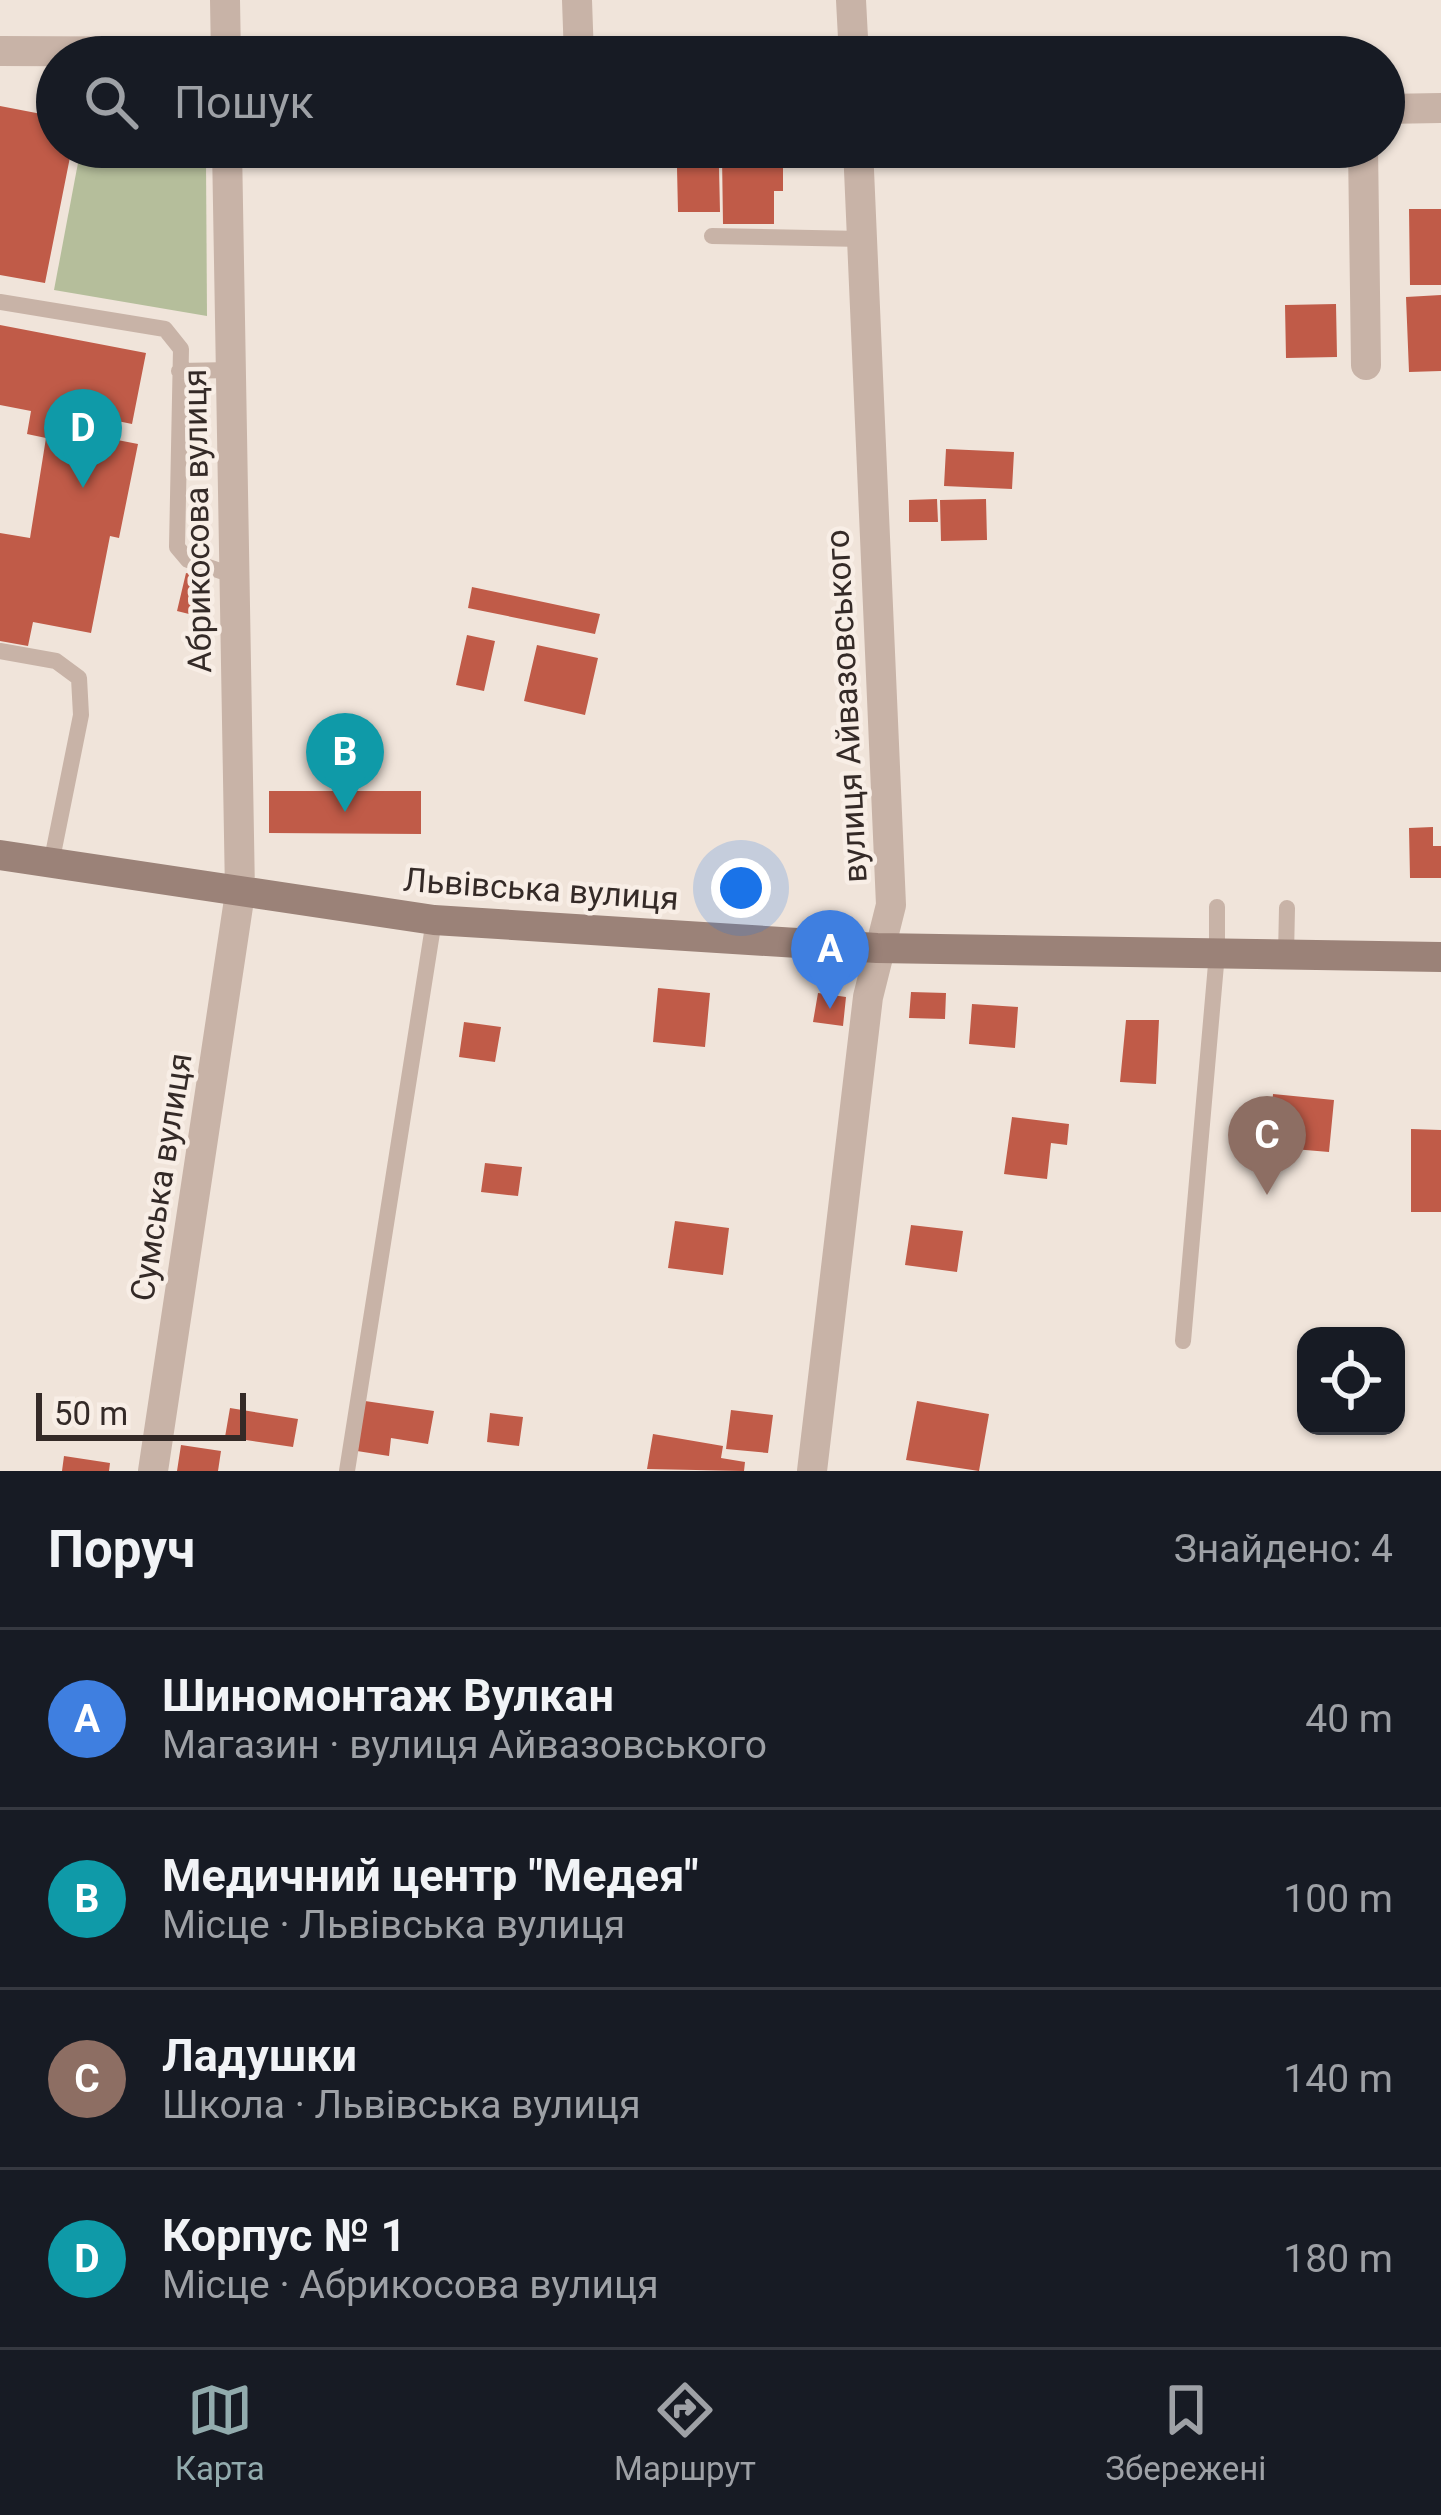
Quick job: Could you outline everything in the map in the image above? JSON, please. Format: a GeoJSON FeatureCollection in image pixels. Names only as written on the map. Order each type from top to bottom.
{"type":"FeatureCollection","features":[{"type":"Feature","properties":{"kind":"main road","name":"Львівська вулиця"},"geometry":{"type":"LineString","coordinates":[[0,855],[434,920],[877,948],[1441,957]]}},
{"type":"Feature","properties":{"kind":"street"},"geometry":{"type":"LineString","coordinates":[[225,0],[226,36]]}},
{"type":"Feature","properties":{"kind":"street"},"geometry":{"type":"LineString","coordinates":[[577,0],[578,36]]}},
{"type":"Feature","properties":{"kind":"street"},"geometry":{"type":"LineString","coordinates":[[851,0],[853,36]]}},
{"type":"Feature","properties":{"kind":"street"},"geometry":{"type":"LineString","coordinates":[[0,50],[36,51]]}},
{"type":"Feature","properties":{"kind":"street"},"geometry":{"type":"LineString","coordinates":[[1405,109],[1441,108]]}},
{"type":"Feature","properties":{"kind":"street","name":"Абрикосова вулиця"},"geometry":{"type":"LineString","coordinates":[[227,168],[240,893]]}},
{"type":"Feature","properties":{"kind":"street","name":"вулиця Айвазовського"},"geometry":{"type":"LineString","coordinates":[[812,1471],[868,997],[891,904],[859,168]]}},
{"type":"Feature","properties":{"kind":"street"},"geometry":{"type":"LineString","coordinates":[[1363,168],[1366,365]]}},
{"type":"Feature","properties":{"kind":"street","name":"Сумська вулиця"},"geometry":{"type":"LineString","coordinates":[[153,1471],[240,893]]}},
{"type":"Feature","properties":{"kind":"lane"},"geometry":{"type":"LineString","coordinates":[[712,236],[862,239]]}},
{"type":"Feature","properties":{"kind":"lane"},"geometry":{"type":"LineString","coordinates":[[0,302],[165,329],[181,349],[177,547],[188,560],[235,576]]}},
{"type":"Feature","properties":{"kind":"lane"},"geometry":{"type":"LineString","coordinates":[[179,370],[231,370]]}},
{"type":"Feature","properties":{"kind":"lane"},"geometry":{"type":"LineString","coordinates":[[0,651],[56,661],[79,678],[81,715],[51,864]]}},
{"type":"Feature","properties":{"kind":"lane"},"geometry":{"type":"LineString","coordinates":[[1183,1341],[1217,907]]}},
{"type":"Feature","properties":{"kind":"lane"},"geometry":{"type":"LineString","coordinates":[[1286,955],[1287,908]]}},
{"type":"Feature","properties":{"kind":"lane"},"geometry":{"type":"LineString","coordinates":[[347,1471],[434,920]]}},
{"type":"Feature","properties":{"kind":"green space"},"geometry":{"type":"Polygon","coordinates":[[[77,168],[206,168],[207,316],[54,290],[77,168]]]}},
{"type":"Feature","properties":{"kind":"building"},"geometry":{"type":"Polygon","coordinates":[[[0,106],[36,113],[36,168],[68,168],[45,283],[0,275],[0,106]]]}},
{"type":"Feature","properties":{"kind":"building"},"geometry":{"type":"Polygon","coordinates":[[[677,168],[719,168],[720,212],[678,212],[677,168]]]}},
{"type":"Feature","properties":{"kind":"building"},"geometry":{"type":"Polygon","coordinates":[[[722,168],[783,168],[783,191],[774,191],[774,224],[723,224],[722,168]]]}},
{"type":"Feature","properties":{"kind":"building"},"geometry":{"type":"Polygon","coordinates":[[[1409,209],[1441,209],[1441,285],[1410,285],[1409,209]]]}},
{"type":"Feature","properties":{"kind":"building"},"geometry":{"type":"Polygon","coordinates":[[[1441,295],[1441,371],[1409,372],[1406,297],[1441,295]]]}},
{"type":"Feature","properties":{"kind":"building"},"geometry":{"type":"Polygon","coordinates":[[[1336,304],[1337,357],[1286,358],[1285,305],[1336,304]]]}},
{"type":"Feature","properties":{"kind":"building"},"geometry":{"type":"Polygon","coordinates":[[[0,325],[146,353],[132,424],[74,412],[71,431],[138,444],[119,538],[110,536],[91,633],[33,622],[28,646],[0,641],[0,533],[30,538],[46,438],[27,434],[31,411],[0,405],[0,325]]]}},
{"type":"Feature","properties":{"kind":"building"},"geometry":{"type":"Polygon","coordinates":[[[946,449],[1014,452],[1012,489],[944,486],[946,449]]]}},
{"type":"Feature","properties":{"kind":"building"},"geometry":{"type":"Polygon","coordinates":[[[937,499],[938,522],[909,522],[909,500],[937,499]]]}},
{"type":"Feature","properties":{"kind":"building"},"geometry":{"type":"Polygon","coordinates":[[[986,499],[987,540],[941,541],[940,500],[986,499]]]}},
{"type":"Feature","properties":{"kind":"building"},"geometry":{"type":"Polygon","coordinates":[[[186,573],[209,578],[201,617],[177,611],[186,573]]]}},
{"type":"Feature","properties":{"kind":"building"},"geometry":{"type":"Polygon","coordinates":[[[472,587],[600,614],[595,634],[468,608],[472,587]]]}},
{"type":"Feature","properties":{"kind":"building"},"geometry":{"type":"Polygon","coordinates":[[[467,635],[495,641],[484,691],[456,685],[467,635]]]}},
{"type":"Feature","properties":{"kind":"building"},"geometry":{"type":"Polygon","coordinates":[[[537,645],[598,658],[585,715],[524,701],[537,645]]]}},
{"type":"Feature","properties":{"kind":"building"},"geometry":{"type":"Polygon","coordinates":[[[269,791],[421,791],[421,834],[269,833],[269,791]]]}},
{"type":"Feature","properties":{"kind":"building"},"geometry":{"type":"Polygon","coordinates":[[[1433,827],[1433,846],[1441,846],[1441,878],[1410,878],[1409,828],[1433,827]]]}},
{"type":"Feature","properties":{"kind":"building"},"geometry":{"type":"Polygon","coordinates":[[[658,988],[710,993],[705,1047],[653,1042],[658,988]]]}},
{"type":"Feature","properties":{"kind":"building"},"geometry":{"type":"Polygon","coordinates":[[[911,992],[946,993],[945,1019],[909,1018],[911,992]]]}},
{"type":"Feature","properties":{"kind":"building"},"geometry":{"type":"Polygon","coordinates":[[[818,993],[846,997],[843,1026],[813,1022],[818,993]]]}},
{"type":"Feature","properties":{"kind":"building"},"geometry":{"type":"Polygon","coordinates":[[[972,1004],[1018,1007],[1015,1048],[969,1044],[972,1004]]]}},
{"type":"Feature","properties":{"kind":"building"},"geometry":{"type":"Polygon","coordinates":[[[1126,1020],[1159,1020],[1156,1084],[1120,1082],[1126,1020]]]}},
{"type":"Feature","properties":{"kind":"building"},"geometry":{"type":"Polygon","coordinates":[[[464,1022],[501,1027],[495,1062],[459,1057],[464,1022]]]}},
{"type":"Feature","properties":{"kind":"building"},"geometry":{"type":"Polygon","coordinates":[[[1273,1094],[1334,1100],[1329,1152],[1233,1144],[1235,1118],[1271,1121],[1273,1094]]]}},
{"type":"Feature","properties":{"kind":"building"},"geometry":{"type":"Polygon","coordinates":[[[1012,1117],[1069,1124],[1067,1145],[1051,1143],[1047,1179],[1004,1174],[1012,1117]]]}},
{"type":"Feature","properties":{"kind":"building"},"geometry":{"type":"Polygon","coordinates":[[[1411,1129],[1441,1130],[1441,1212],[1411,1212],[1411,1129]]]}},
{"type":"Feature","properties":{"kind":"building"},"geometry":{"type":"Polygon","coordinates":[[[485,1163],[522,1167],[518,1196],[481,1192],[485,1163]]]}},
{"type":"Feature","properties":{"kind":"building"},"geometry":{"type":"Polygon","coordinates":[[[675,1221],[729,1228],[723,1275],[668,1268],[675,1221]]]}},
{"type":"Feature","properties":{"kind":"building"},"geometry":{"type":"Polygon","coordinates":[[[911,1225],[963,1231],[957,1272],[905,1265],[911,1225]]]}},
{"type":"Feature","properties":{"kind":"building"},"geometry":{"type":"Polygon","coordinates":[[[365,1401],[434,1411],[428,1444],[391,1438],[389,1456],[357,1451],[365,1401]]]}},
{"type":"Feature","properties":{"kind":"building"},"geometry":{"type":"Polygon","coordinates":[[[917,1401],[989,1414],[979,1471],[906,1460],[917,1401]]]}},
{"type":"Feature","properties":{"kind":"building"},"geometry":{"type":"Polygon","coordinates":[[[230,1408],[298,1419],[293,1447],[225,1437],[230,1408]]]}},
{"type":"Feature","properties":{"kind":"building"},"geometry":{"type":"Polygon","coordinates":[[[731,1410],[773,1415],[768,1453],[726,1449],[731,1410]]]}},
{"type":"Feature","properties":{"kind":"building"},"geometry":{"type":"Polygon","coordinates":[[[490,1413],[523,1417],[519,1446],[487,1442],[490,1413]]]}},
{"type":"Feature","properties":{"kind":"building"},"geometry":{"type":"Polygon","coordinates":[[[653,1434],[723,1446],[721,1458],[745,1462],[744,1471],[647,1469],[653,1434]]]}},
{"type":"Feature","properties":{"kind":"building"},"geometry":{"type":"Polygon","coordinates":[[[181,1445],[221,1451],[218,1471],[177,1471],[181,1445]]]}},
{"type":"Feature","properties":{"kind":"building"},"geometry":{"type":"Polygon","coordinates":[[[64,1456],[110,1463],[109,1471],[62,1471],[64,1456]]]}},
{"type":"Feature","properties":{"kind":"place","name":"Корпус № 1"},"geometry":{"type":"Point","coordinates":[83,488]}},
{"type":"Feature","properties":{"kind":"place","name":"Медичний центр \"Медея\""},"geometry":{"type":"Point","coordinates":[345,812]}},
{"type":"Feature","properties":{"kind":"place","name":"Шиномонтаж Вулкан"},"geometry":{"type":"Point","coordinates":[830,1009]}},
{"type":"Feature","properties":{"kind":"place","name":"Ладушки"},"geometry":{"type":"Point","coordinates":[1267,1195]}}]}
